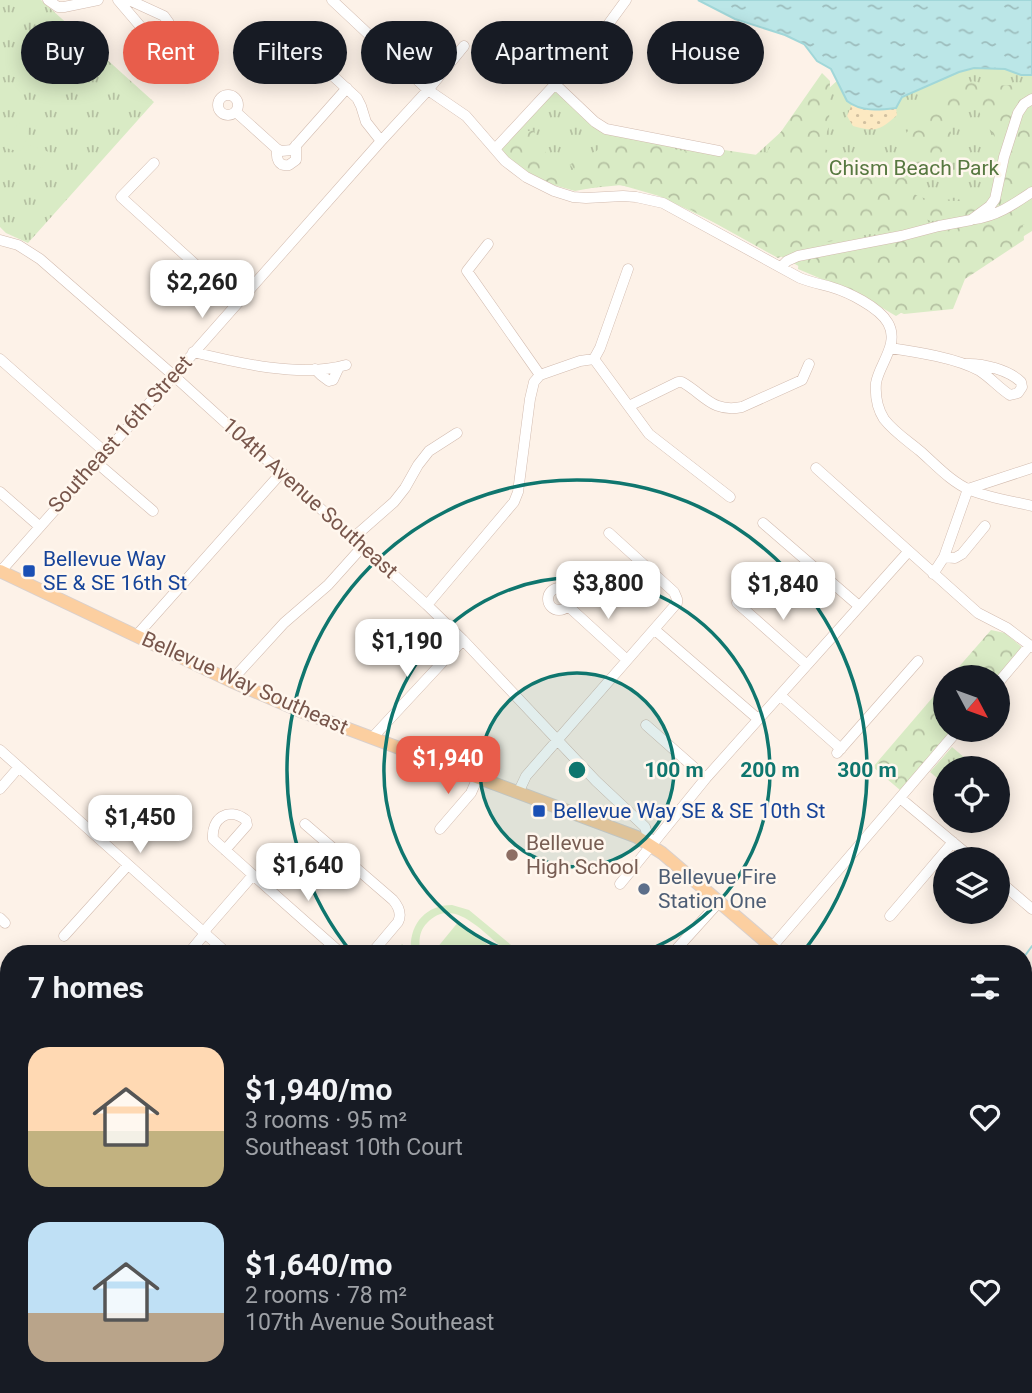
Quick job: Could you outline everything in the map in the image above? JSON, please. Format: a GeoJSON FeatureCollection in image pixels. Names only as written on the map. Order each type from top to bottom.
{"type":"FeatureCollection","features":[{"type":"Feature","properties":{"kind":"main road","name":"Bellevue Way Southeast"},"geometry":{"type":"LineString","coordinates":[[0,571],[300,711],[637,837],[770,945]]}},
{"type":"Feature","properties":{"kind":"street"},"geometry":{"type":"LineString","coordinates":[[48,0],[64,8],[98,0]]}},
{"type":"Feature","properties":{"kind":"street"},"geometry":{"type":"LineString","coordinates":[[118,0],[136,21]]}},
{"type":"Feature","properties":{"kind":"street"},"geometry":{"type":"LineString","coordinates":[[129,0],[164,16],[168,21]]}},
{"type":"Feature","properties":{"kind":"street"},"geometry":{"type":"LineString","coordinates":[[331,0],[428,90],[466,117],[505,161],[526,177],[573,197],[622,196],[663,203],[781,267],[811,282],[851,295],[876,310],[891,329],[892,341],[876,385],[877,403],[884,418],[898,433],[968,488],[1000,500],[1032,506]]}},
{"type":"Feature","properties":{"kind":"street"},"geometry":{"type":"LineString","coordinates":[[611,21],[626,0]]}},
{"type":"Feature","properties":{"kind":"street","name":"Southeast 16th Street"},"geometry":{"type":"LineString","coordinates":[[0,571],[428,90],[464,46]]}},
{"type":"Feature","properties":{"kind":"street"},"geometry":{"type":"LineString","coordinates":[[343,84],[360,102],[366,122],[381,141]]}},
{"type":"Feature","properties":{"kind":"street"},"geometry":{"type":"LineString","coordinates":[[495,149],[555,84],[606,129],[719,151]]}},
{"type":"Feature","properties":{"kind":"street"},"geometry":{"type":"LineString","coordinates":[[236,112],[286,148],[296,160],[286,166],[277,160],[286,148],[347,88]]}},
{"type":"Feature","properties":{"kind":"street"},"geometry":{"type":"LineString","coordinates":[[971,220],[995,199],[1004,157],[1018,113],[1024,104],[1032,99]]}},
{"type":"Feature","properties":{"kind":"street"},"geometry":{"type":"LineString","coordinates":[[154,163],[121,197],[238,303]]}},
{"type":"Feature","properties":{"kind":"street"},"geometry":{"type":"LineString","coordinates":[[781,267],[798,256],[987,218],[1032,192]]}},
{"type":"Feature","properties":{"kind":"street","name":"104th Avenue Southeast"},"geometry":{"type":"LineString","coordinates":[[0,240],[18,244],[28,250],[173,375],[363,546],[463,640],[556,740],[645,827],[651,846]]}},
{"type":"Feature","properties":{"kind":"street"},"geometry":{"type":"LineString","coordinates":[[488,244],[467,271],[540,375]]}},
{"type":"Feature","properties":{"kind":"street"},"geometry":{"type":"LineString","coordinates":[[427,606],[514,502],[518,492],[534,382],[540,375],[594,359],[628,269]]}},
{"type":"Feature","properties":{"kind":"street"},"geometry":{"type":"LineString","coordinates":[[890,348],[966,364],[979,363],[1012,375],[1021,382],[1022,387],[1018,393],[1010,395],[988,376],[966,364]]}},
{"type":"Feature","properties":{"kind":"street"},"geometry":{"type":"LineString","coordinates":[[193,352],[238,363],[298,370],[343,366]]}},
{"type":"Feature","properties":{"kind":"street"},"geometry":{"type":"LineString","coordinates":[[0,359],[105,452]]}},
{"type":"Feature","properties":{"kind":"street"},"geometry":{"type":"LineString","coordinates":[[594,359],[643,428],[730,497]]}},
{"type":"Feature","properties":{"kind":"street"},"geometry":{"type":"LineString","coordinates":[[629,406],[682,382],[717,407],[734,409],[802,380],[809,365]]}},
{"type":"Feature","properties":{"kind":"street"},"geometry":{"type":"LineString","coordinates":[[354,538],[400,495],[429,451],[457,433]]}},
{"type":"Feature","properties":{"kind":"street"},"geometry":{"type":"LineString","coordinates":[[96,462],[153,511]]}},
{"type":"Feature","properties":{"kind":"street"},"geometry":{"type":"LineString","coordinates":[[816,468],[978,613],[1007,628],[1031,646],[1010,670]]}},
{"type":"Feature","properties":{"kind":"street"},"geometry":{"type":"LineString","coordinates":[[968,488],[1032,468]]}},
{"type":"Feature","properties":{"kind":"street"},"geometry":{"type":"LineString","coordinates":[[137,635],[282,472]]}},
{"type":"Feature","properties":{"kind":"street"},"geometry":{"type":"LineString","coordinates":[[933,574],[944,557],[968,488]]}},
{"type":"Feature","properties":{"kind":"street"},"geometry":{"type":"LineString","coordinates":[[0,492],[39,526]]}},
{"type":"Feature","properties":{"kind":"street"},"geometry":{"type":"LineString","coordinates":[[763,523],[859,606]]}},
{"type":"Feature","properties":{"kind":"street"},"geometry":{"type":"LineString","coordinates":[[944,557],[955,558],[962,554],[985,526]]}},
{"type":"Feature","properties":{"kind":"street"},"geometry":{"type":"LineString","coordinates":[[518,793],[526,776],[556,740],[675,606],[677,599],[674,592],[609,533]]}},
{"type":"Feature","properties":{"kind":"street"},"geometry":{"type":"LineString","coordinates":[[231,681],[284,623],[328,584],[363,546]]}},
{"type":"Feature","properties":{"kind":"street"},"geometry":{"type":"LineString","coordinates":[[620,884],[706,778],[908,552]]}},
{"type":"Feature","properties":{"kind":"street"},"geometry":{"type":"LineString","coordinates":[[737,603],[807,665]]}},
{"type":"Feature","properties":{"kind":"street"},"geometry":{"type":"LineString","coordinates":[[568,606],[627,660]]}},
{"type":"Feature","properties":{"kind":"street"},"geometry":{"type":"LineString","coordinates":[[655,630],[758,719]]}},
{"type":"Feature","properties":{"kind":"street"},"geometry":{"type":"LineString","coordinates":[[372,738],[463,640]]}},
{"type":"Feature","properties":{"kind":"street"},"geometry":{"type":"LineString","coordinates":[[780,695],[839,751],[918,662]]}},
{"type":"Feature","properties":{"kind":"street"},"geometry":{"type":"LineString","coordinates":[[646,725],[706,778]]}},
{"type":"Feature","properties":{"kind":"street"},"geometry":{"type":"LineString","coordinates":[[780,945],[948,742]]}},
{"type":"Feature","properties":{"kind":"street"},"geometry":{"type":"LineString","coordinates":[[0,750],[218,945]]}},
{"type":"Feature","properties":{"kind":"street"},"geometry":{"type":"LineString","coordinates":[[0,789],[19,768]]}},
{"type":"Feature","properties":{"kind":"street"},"geometry":{"type":"LineString","coordinates":[[440,829],[471,793],[478,777]]}},
{"type":"Feature","properties":{"kind":"street"},"geometry":{"type":"LineString","coordinates":[[900,797],[959,847]]}},
{"type":"Feature","properties":{"kind":"street"},"geometry":{"type":"LineString","coordinates":[[305,824],[393,900],[400,913],[398,922],[379,945]]}},
{"type":"Feature","properties":{"kind":"street"},"geometry":{"type":"LineString","coordinates":[[890,916],[953,842]]}},
{"type":"Feature","properties":{"kind":"street"},"geometry":{"type":"LineString","coordinates":[[225,850],[332,945]]}},
{"type":"Feature","properties":{"kind":"street"},"geometry":{"type":"LineString","coordinates":[[64,936],[128,865]]}},
{"type":"Feature","properties":{"kind":"street"},"geometry":{"type":"LineString","coordinates":[[195,945],[253,875]]}},
{"type":"Feature","properties":{"kind":"street"},"geometry":{"type":"LineString","coordinates":[[1010,890],[1032,909]]}},
{"type":"Feature","properties":{"kind":"street"},"geometry":{"type":"LineString","coordinates":[[680,945],[719,902]]}},
{"type":"Feature","properties":{"kind":"green space"},"geometry":{"type":"Polygon","coordinates":[[[0,0],[41,0],[64,21],[21,21],[21,84],[109,84],[109,61],[123,74],[123,84],[134,84],[154,102],[28,243],[6,233],[0,227],[0,0]]]}},
{"type":"Feature","properties":{"kind":"green space","name":"Chism Beach Park"},"geometry":{"type":"Polygon","coordinates":[[[862,62],[1032,68],[1032,231],[896,316],[840,283],[806,270],[659,196],[621,185],[572,190],[500,145],[555,84],[595,122],[748,162],[839,79],[862,62]]]}},
{"type":"Feature","properties":{"kind":"green space","name":"Chism Beach Park"},"geometry":{"type":"Polygon","coordinates":[[[822,73],[830,81],[829,126],[822,146],[835,157],[859,163],[880,177],[895,180],[909,169],[918,156],[903,138],[934,93],[973,81],[989,86],[1032,84],[1032,221],[1023,225],[1024,240],[965,279],[953,309],[904,314],[798,269],[799,260],[993,218],[1021,202],[1019,193],[1001,203],[1007,161],[974,104],[947,110],[952,141],[909,180],[909,190],[917,196],[974,203],[981,207],[972,218],[931,221],[911,214],[903,228],[800,247],[778,258],[659,192],[613,184],[575,191],[525,177],[499,150],[554,94],[524,132],[533,130],[556,171],[568,181],[577,172],[570,165],[579,156],[585,163],[605,142],[621,138],[717,158],[724,150],[764,156],[822,73]]]}},
{"type":"Feature","properties":{"kind":"green space"},"geometry":{"type":"Polygon","coordinates":[[[22,121],[30,123],[25,145],[17,151],[6,148],[14,128],[22,121]]]}},
{"type":"Feature","properties":{"kind":"green space"},"geometry":{"type":"Polygon","coordinates":[[[29,145],[49,152],[42,168],[22,161],[29,145]]]}},
{"type":"Feature","properties":{"kind":"green space"},"geometry":{"type":"Polygon","coordinates":[[[991,630],[1005,633],[1023,648],[1008,665],[960,665],[991,630]]]}},
{"type":"Feature","properties":{"kind":"green space"},"geometry":{"type":"Polygon","coordinates":[[[933,697],[933,742],[942,742],[900,790],[873,767],[933,697]]]}},
{"type":"Feature","properties":{"kind":"green space"},"geometry":{"type":"Polygon","coordinates":[[[952,747],[963,756],[944,756],[952,747]]]}},
{"type":"Feature","properties":{"kind":"green space"},"geometry":{"type":"Polygon","coordinates":[[[452,905],[469,910],[511,945],[500,945],[474,923],[446,913],[427,923],[422,930],[420,945],[411,945],[413,933],[421,918],[442,906],[452,905]]]}},
{"type":"Feature","properties":{"kind":"green space"},"geometry":{"type":"Polygon","coordinates":[[[459,921],[488,945],[439,945],[459,921]]]}},
{"type":"Feature","properties":{"kind":"sand"},"geometry":{"type":"Polygon","coordinates":[[[852,104],[872,109],[896,108],[897,115],[877,129],[861,128],[853,126],[847,116],[852,104]]]}},
{"type":"Feature","properties":{"kind":"water"},"geometry":{"type":"Polygon","coordinates":[[[698,0],[1032,0],[1032,75],[1021,75],[1005,69],[974,68],[902,97],[896,108],[864,109],[847,101],[831,69],[817,61],[804,44],[764,28],[764,21],[735,19],[698,0]]]}},
{"type":"Feature","properties":{"kind":"place","name":"Bellevue Way SE & SE 16th St"},"geometry":{"type":"Point","coordinates":[29,571]}},
{"type":"Feature","properties":{"kind":"place","name":"Bellevue Way SE & SE 10th St"},"geometry":{"type":"Point","coordinates":[539,811]}},
{"type":"Feature","properties":{"kind":"place","name":"Bellevue High School"},"geometry":{"type":"Point","coordinates":[512,855]}},
{"type":"Feature","properties":{"kind":"place","name":"Bellevue Fire Station One"},"geometry":{"type":"Point","coordinates":[644,889]}}]}
